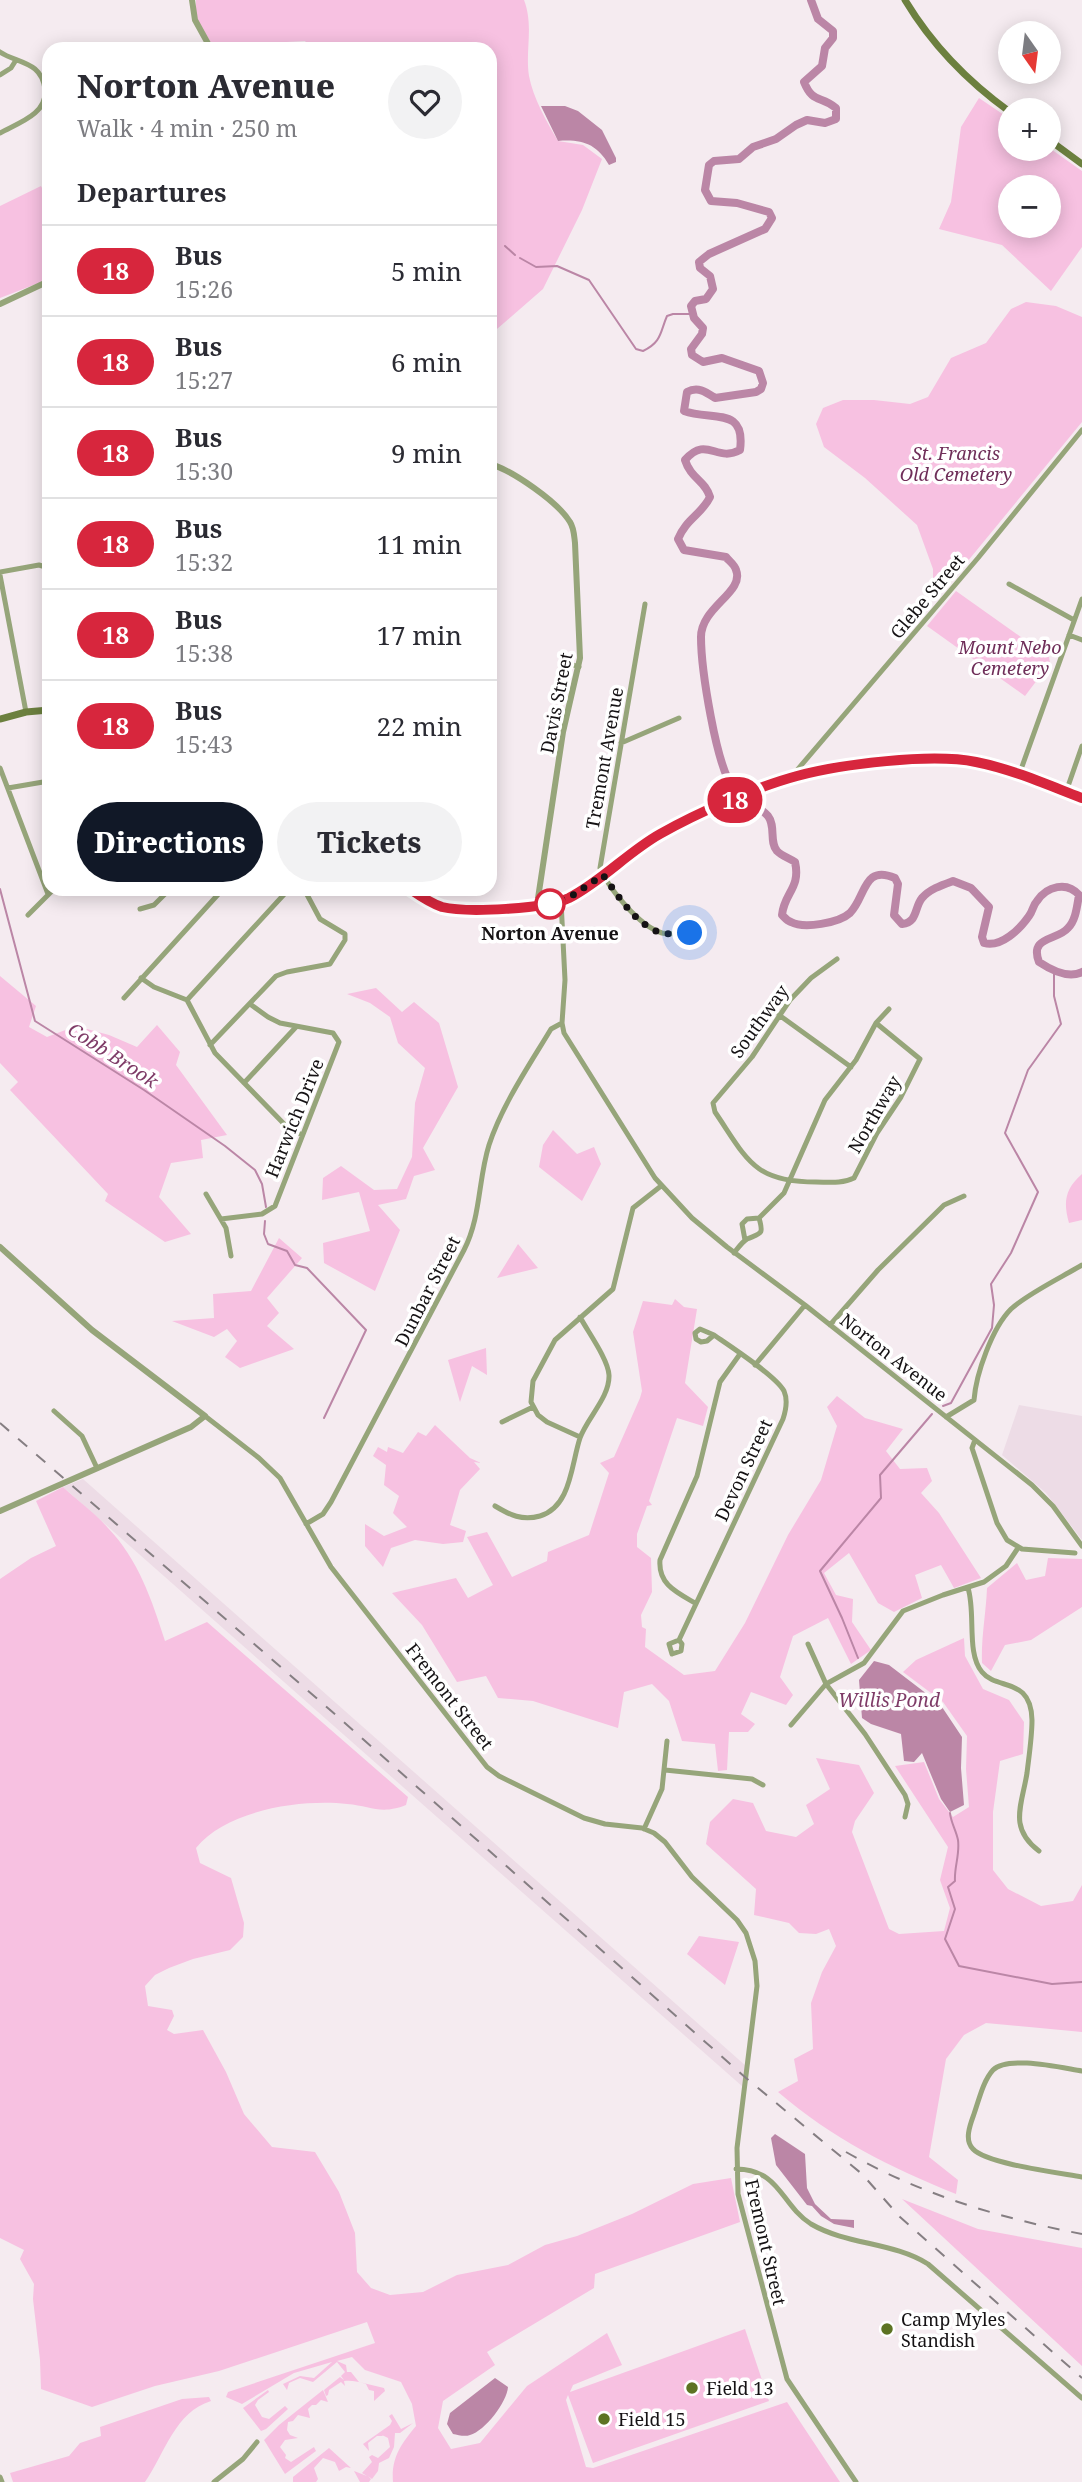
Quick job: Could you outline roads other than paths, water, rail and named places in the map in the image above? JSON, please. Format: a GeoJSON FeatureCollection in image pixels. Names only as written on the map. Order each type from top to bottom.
{"type":"FeatureCollection","features":[{"type":"Feature","properties":{"kind":"main road"},"geometry":{"type":"LineString","coordinates":[[905,0],[949,60],[971,83],[998,103]]}},
{"type":"Feature","properties":{"kind":"main road"},"geometry":{"type":"LineString","coordinates":[[1061,149],[1082,164]]}},
{"type":"Feature","properties":{"kind":"main road"},"geometry":{"type":"LineString","coordinates":[[0,719],[42,710]]}},
{"type":"Feature","properties":{"kind":"main road"},"geometry":{"type":"LineString","coordinates":[[422,896],[435,904],[476,910],[561,901],[661,834],[790,778],[854,766],[944,759],[978,762],[1082,798]]}},
{"type":"Feature","properties":{"kind":"street"},"geometry":{"type":"LineString","coordinates":[[192,0],[195,20],[207,42]]}},
{"type":"Feature","properties":{"kind":"street"},"geometry":{"type":"LineString","coordinates":[[0,53],[30,65],[42,80]]}},
{"type":"Feature","properties":{"kind":"street"},"geometry":{"type":"LineString","coordinates":[[0,75],[11,68],[16,60]]}},
{"type":"Feature","properties":{"kind":"street"},"geometry":{"type":"LineString","coordinates":[[0,133],[36,112],[42,103]]}},
{"type":"Feature","properties":{"kind":"street"},"geometry":{"type":"LineString","coordinates":[[0,304],[42,284]]}},
{"type":"Feature","properties":{"kind":"street","name":"Glebe Street"},"geometry":{"type":"LineString","coordinates":[[790,778],[978,558],[1082,430]]}},
{"type":"Feature","properties":{"kind":"street","name":"Davis Street"},"geometry":{"type":"LineString","coordinates":[[497,467],[519,477],[563,513],[570,523],[575,543],[581,644],[579,667],[563,732],[537,905]]}},
{"type":"Feature","properties":{"kind":"street"},"geometry":{"type":"LineString","coordinates":[[26,712],[0,574],[34,565],[42,567]]}},
{"type":"Feature","properties":{"kind":"street"},"geometry":{"type":"LineString","coordinates":[[1009,584],[1074,620]]}},
{"type":"Feature","properties":{"kind":"street"},"geometry":{"type":"LineString","coordinates":[[1019,775],[1082,599]]}},
{"type":"Feature","properties":{"kind":"street","name":"Tremont Avenue"},"geometry":{"type":"LineString","coordinates":[[603,875],[600,865],[645,604]]}},
{"type":"Feature","properties":{"kind":"street"},"geometry":{"type":"LineString","coordinates":[[1069,635],[1082,640]]}},
{"type":"Feature","properties":{"kind":"street"},"geometry":{"type":"LineString","coordinates":[[562,661],[579,667]]}},
{"type":"Feature","properties":{"kind":"street"},"geometry":{"type":"LineString","coordinates":[[621,743],[679,718]]}},
{"type":"Feature","properties":{"kind":"street"},"geometry":{"type":"LineString","coordinates":[[1066,792],[1082,747]]}},
{"type":"Feature","properties":{"kind":"street"},"geometry":{"type":"LineString","coordinates":[[0,768],[42,878]]}},
{"type":"Feature","properties":{"kind":"street"},"geometry":{"type":"LineString","coordinates":[[8,788],[42,782]]}},
{"type":"Feature","properties":{"kind":"street"},"geometry":{"type":"LineString","coordinates":[[603,875],[627,907],[656,930],[668,934],[690,933]]}},
{"type":"Feature","properties":{"kind":"street"},"geometry":{"type":"LineString","coordinates":[[28,915],[46,896]]}},
{"type":"Feature","properties":{"kind":"street"},"geometry":{"type":"LineString","coordinates":[[140,909],[154,905],[163,896]]}},
{"type":"Feature","properties":{"kind":"street"},"geometry":{"type":"LineString","coordinates":[[124,998],[217,896]]}},
{"type":"Feature","properties":{"kind":"street"},"geometry":{"type":"LineString","coordinates":[[187,1000],[283,896]]}},
{"type":"Feature","properties":{"kind":"street"},"geometry":{"type":"LineString","coordinates":[[210,1045],[281,973],[330,964],[345,940],[345,934],[318,916],[308,896]]}},
{"type":"Feature","properties":{"kind":"street","name":"Norton Avenue"},"geometry":{"type":"LineString","coordinates":[[561,901],[565,980],[562,1023],[568,1042],[661,1186],[692,1218],[734,1253],[805,1305],[1038,1490],[1082,1546]]}},
{"type":"Feature","properties":{"kind":"street","name":"Southway"},"geometry":{"type":"LineString","coordinates":[[790,1182],[753,1166],[713,1108],[717,1097],[750,1060],[801,987],[837,960]]}},
{"type":"Feature","properties":{"kind":"street"},"geometry":{"type":"LineString","coordinates":[[141,978],[154,987],[187,1000],[210,1045],[288,1128],[302,1135]]}},
{"type":"Feature","properties":{"kind":"street","name":"Harwich Drive"},"geometry":{"type":"LineString","coordinates":[[221,1219],[262,1214],[273,1208],[339,1040],[334,1033],[296,1027],[271,1019],[250,1004]]}},
{"type":"Feature","properties":{"kind":"street"},"geometry":{"type":"LineString","coordinates":[[745,1240],[742,1224],[747,1219],[759,1218],[781,1197],[825,1100],[851,1067],[876,1023],[889,1009]]}},
{"type":"Feature","properties":{"kind":"street"},"geometry":{"type":"LineString","coordinates":[[779,1015],[851,1067]]}},
{"type":"Feature","properties":{"kind":"street","name":"Dunbar Street"},"geometry":{"type":"LineString","coordinates":[[306,1524],[326,1510],[464,1251],[474,1229],[486,1156],[495,1130],[552,1028],[562,1023]]}},
{"type":"Feature","properties":{"kind":"street","name":"Northway"},"geometry":{"type":"LineString","coordinates":[[790,1182],[849,1181],[856,1175],[877,1133],[901,1097],[920,1059],[876,1023]]}},
{"type":"Feature","properties":{"kind":"street"},"geometry":{"type":"LineString","coordinates":[[244,1083],[296,1027]]}},
{"type":"Feature","properties":{"kind":"street"},"geometry":{"type":"LineString","coordinates":[[580,1437],[538,1415],[533,1407],[533,1381],[549,1348],[560,1334],[613,1289],[633,1208],[661,1186]]}},
{"type":"Feature","properties":{"kind":"street"},"geometry":{"type":"LineString","coordinates":[[206,1194],[228,1233],[231,1256]]}},
{"type":"Feature","properties":{"kind":"street"},"geometry":{"type":"LineString","coordinates":[[830,1325],[878,1270],[944,1205],[964,1196]]}},
{"type":"Feature","properties":{"kind":"street"},"geometry":{"type":"LineString","coordinates":[[734,1253],[745,1240],[760,1234],[759,1218]]}},
{"type":"Feature","properties":{"kind":"street","name":"Fremont Street"},"geometry":{"type":"LineString","coordinates":[[0,1247],[92,1330],[259,1458],[277,1475],[289,1491],[331,1567],[479,1759],[492,1772],[584,1818],[644,1829],[665,1842],[690,1875],[739,1922],[748,1937],[754,1956],[757,1986],[736,2169],[738,2194],[786,2379],[856,2482]]}},
{"type":"Feature","properties":{"kind":"street"},"geometry":{"type":"LineString","coordinates":[[946,1417],[974,1400],[977,1374],[984,1357],[1012,1309],[1082,1265]]}},
{"type":"Feature","properties":{"kind":"street"},"geometry":{"type":"LineString","coordinates":[[755,1365],[805,1305]]}},
{"type":"Feature","properties":{"kind":"street"},"geometry":{"type":"LineString","coordinates":[[495,1506],[525,1519],[539,1517],[555,1510],[563,1497],[580,1437],[605,1391],[609,1373],[580,1317]]}},
{"type":"Feature","properties":{"kind":"street","name":"Devon Street"},"geometry":{"type":"LineString","coordinates":[[679,1640],[785,1410],[784,1391],[755,1365],[714,1335]]}},
{"type":"Feature","properties":{"kind":"street"},"geometry":{"type":"LineString","coordinates":[[695,1603],[666,1584],[660,1572],[660,1560],[698,1476],[720,1382],[740,1354]]}},
{"type":"Feature","properties":{"kind":"street"},"geometry":{"type":"LineString","coordinates":[[502,1422],[533,1407]]}},
{"type":"Feature","properties":{"kind":"street"},"geometry":{"type":"LineString","coordinates":[[54,1411],[82,1436],[97,1468]]}},
{"type":"Feature","properties":{"kind":"street"},"geometry":{"type":"LineString","coordinates":[[0,1511],[195,1425],[205,1416]]}},
{"type":"Feature","properties":{"kind":"street"},"geometry":{"type":"LineString","coordinates":[[975,1440],[972,1448],[998,1528],[1007,1540],[1018,1548],[1075,1553]]}},
{"type":"Feature","properties":{"kind":"street"},"geometry":{"type":"LineString","coordinates":[[791,1725],[826,1684],[864,1662],[906,1608],[984,1583],[1006,1566],[1018,1548]]}},
{"type":"Feature","properties":{"kind":"street"},"geometry":{"type":"LineString","coordinates":[[968,1588],[972,1601],[973,1648],[980,1671],[1016,1688],[1030,1705],[1031,1728],[1018,1817],[1027,1842],[1040,1851]]}},
{"type":"Feature","properties":{"kind":"street"},"geometry":{"type":"LineString","coordinates":[[808,1644],[826,1684],[865,1734],[905,1795],[908,1804],[905,1817]]}},
{"type":"Feature","properties":{"kind":"street"},"geometry":{"type":"LineString","coordinates":[[644,1829],[662,1789],[667,1741]]}},
{"type":"Feature","properties":{"kind":"street"},"geometry":{"type":"LineString","coordinates":[[665,1770],[752,1779],[763,1785]]}},
{"type":"Feature","properties":{"kind":"street"},"geometry":{"type":"LineString","coordinates":[[1082,2071],[1019,2063],[999,2065],[988,2076],[968,2136],[971,2146],[982,2155],[1082,2177]]}},
{"type":"Feature","properties":{"kind":"street"},"geometry":{"type":"LineString","coordinates":[[736,2169],[751,2170],[769,2178],[798,2213],[822,2229],[909,2253],[937,2269],[1082,2398]]}},
{"type":"Feature","properties":{"kind":"street"},"geometry":{"type":"LineString","coordinates":[[214,2482],[243,2459],[257,2442]]}},
{"type":"Feature","properties":{"kind":"water"},"geometry":{"type":"Polygon","coordinates":[[[541,106],[565,106],[578,111],[602,130],[616,162],[609,165],[599,152],[588,144],[558,141],[541,106]]]}},
{"type":"Feature","properties":{"kind":"water","name":"Willis Pond"},"geometry":{"type":"Polygon","coordinates":[[[874,1661],[889,1665],[940,1704],[962,1737],[964,1805],[950,1812],[941,1799],[922,1753],[914,1762],[904,1761],[901,1734],[871,1724],[862,1718],[859,1680],[874,1661]]]}},
{"type":"Feature","properties":{"kind":"water"},"geometry":{"type":"Polygon","coordinates":[[[775,2134],[805,2154],[807,2188],[815,2204],[831,2219],[854,2220],[854,2228],[834,2224],[807,2205],[776,2165],[771,2138],[775,2134]]]}},
{"type":"Feature","properties":{"kind":"water"},"geometry":{"type":"Polygon","coordinates":[[[495,2378],[508,2387],[504,2400],[494,2415],[482,2428],[470,2435],[453,2434],[447,2424],[450,2413],[495,2378]]]}},
{"type":"Feature","properties":{"kind":"waterway"},"geometry":{"type":"LineString","coordinates":[[811,0],[818,19],[833,31],[833,38],[825,48],[822,66],[804,82],[811,94],[836,108],[836,119],[825,123],[807,120],[776,139],[753,147],[739,159],[714,161],[709,165],[705,190],[711,201],[737,203],[769,212],[772,218],[765,229],[709,254],[699,262],[700,268],[710,276],[713,289],[706,299],[695,301],[691,306],[694,318],[703,328],[702,334],[691,349],[692,355],[703,362],[722,358],[759,371],[763,383],[761,389],[756,392],[715,398],[702,391],[691,390],[687,392],[684,411],[732,421],[738,427],[740,436],[740,450],[724,454],[700,450],[685,460],[710,497],[685,526],[678,539],[684,550],[726,557],[736,570],[734,586],[708,617],[701,637],[707,693],[721,761],[734,789],[768,816],[777,851],[795,862],[796,878],[782,915],[788,921],[812,925],[845,917],[855,906],[866,884],[877,875],[885,875],[895,878],[898,884],[894,915],[902,924],[907,923],[913,918],[925,895],[953,881],[971,888],[989,907],[982,937],[984,943],[990,944],[997,943],[1015,932],[1046,892],[1057,887],[1069,888],[1079,895],[1071,925],[1041,943],[1037,954],[1039,962],[1054,971],[1071,975],[1082,972]]}},
{"type":"Feature","properties":{"kind":"waterway"},"geometry":{"type":"LineString","coordinates":[[505,246],[515,255]]}},
{"type":"Feature","properties":{"kind":"waterway"},"geometry":{"type":"LineString","coordinates":[[520,258],[536,267],[557,266],[589,280],[636,349],[643,351],[654,344],[667,316],[693,314]]}},
{"type":"Feature","properties":{"kind":"waterway","name":"Cobb Brook"},"geometry":{"type":"LineString","coordinates":[[0,889],[35,1021],[144,1090],[255,1170],[262,1184],[266,1207]]}},
{"type":"Feature","properties":{"kind":"waterway"},"geometry":{"type":"LineString","coordinates":[[943,1406],[951,1403],[992,1328],[994,1305],[991,1284],[1011,1253],[1038,1192],[1005,1133],[1028,1070],[1061,1024],[1054,996],[1054,970]]}},
{"type":"Feature","properties":{"kind":"waterway","name":"Cobb Brook"},"geometry":{"type":"LineString","coordinates":[[265,1221],[264,1234],[268,1244],[287,1251],[295,1265],[307,1268],[366,1330],[324,1418]]}},
{"type":"Feature","properties":{"kind":"waterway"},"geometry":{"type":"LineString","coordinates":[[858,1658],[820,1571],[881,1498],[880,1475],[932,1414]]}},
{"type":"Feature","properties":{"kind":"waterway"},"geometry":{"type":"LineString","coordinates":[[950,1813],[958,1840],[958,1851],[955,1881],[948,1887],[955,1909],[945,1939],[959,1966],[1052,1984],[1082,1982]]}},
{"type":"Feature","properties":{"kind":"railway"},"geometry":{"type":"LineString","coordinates":[[0,1423],[329,1709],[746,2078],[862,2174],[900,2217],[1082,2378]]}},
{"type":"Feature","properties":{"kind":"railway"},"geometry":{"type":"LineString","coordinates":[[846,2152],[902,2180],[961,2203],[1082,2234]]}},
{"type":"Feature","properties":{"kind":"place","name":"Norton Avenue"},"geometry":{"type":"Point","coordinates":[550,904]}},
{"type":"Feature","properties":{"kind":"place","name":"Camp Myles Standish"},"geometry":{"type":"Point","coordinates":[887,2329]}},
{"type":"Feature","properties":{"kind":"place","name":"Field 13"},"geometry":{"type":"Point","coordinates":[692,2388]}},
{"type":"Feature","properties":{"kind":"place","name":"Field 15"},"geometry":{"type":"Point","coordinates":[604,2419]}},
{"type":"Feature","properties":{"kind":"park label","name":"St. Francis Old Cemetery"},"geometry":{"type":"Point","coordinates":[956,463]}},
{"type":"Feature","properties":{"kind":"park label","name":"Mount Nebo Cemetery"},"geometry":{"type":"Point","coordinates":[1010,657]}}]}
